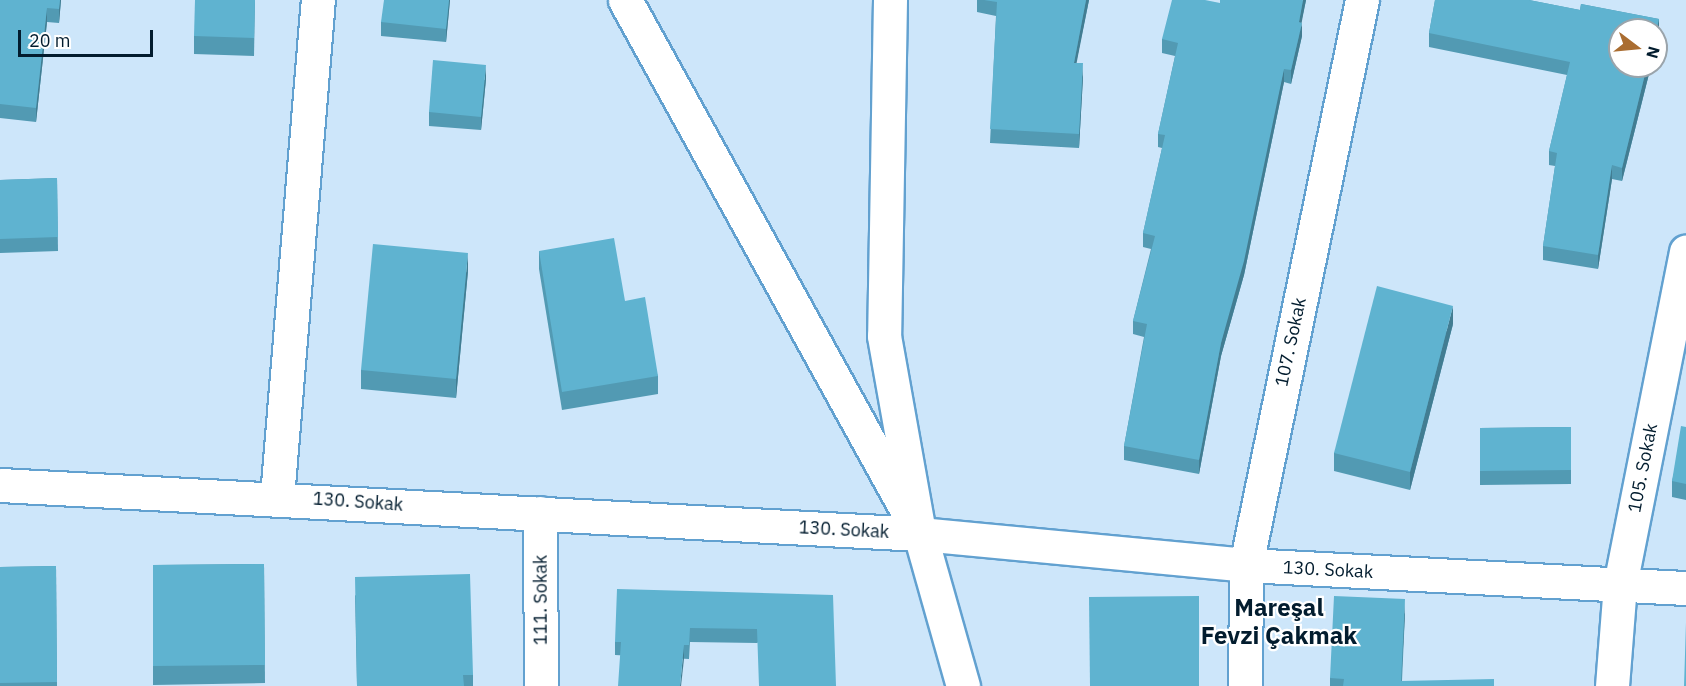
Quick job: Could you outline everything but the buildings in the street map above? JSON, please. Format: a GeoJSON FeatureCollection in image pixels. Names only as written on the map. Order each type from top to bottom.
{"type":"FeatureCollection","features":[{"type":"Feature","properties":{"kind":"street"},"geometry":{"type":"LineString","coordinates":[[277,497],[318,0]]}},
{"type":"Feature","properties":{"kind":"street"},"geometry":{"type":"LineString","coordinates":[[625,0],[920,534]]}},
{"type":"Feature","properties":{"kind":"street"},"geometry":{"type":"LineString","coordinates":[[890,0],[884,336],[920,534],[963,686]]}},
{"type":"Feature","properties":{"kind":"street","name":"107. Sokak"},"geometry":{"type":"LineString","coordinates":[[1245,686],[1246,565],[1362,0]]}},
{"type":"Feature","properties":{"kind":"street","name":"105. Sokak"},"geometry":{"type":"LineString","coordinates":[[1612,686],[1620,585],[1686,251]]}},
{"type":"Feature","properties":{"kind":"street","name":"130. Sokak"},"geometry":{"type":"LineString","coordinates":[[0,485],[277,497],[920,534],[1246,565],[1686,588]]}},
{"type":"Feature","properties":{"kind":"street","name":"111. Sokak"},"geometry":{"type":"LineString","coordinates":[[540,513],[541,686]]}},
{"type":"Feature","properties":{"kind":"district","name":"Mareşal Fevzi Çakmak"},"geometry":{"type":"Point","coordinates":[1279,622]}}]}
